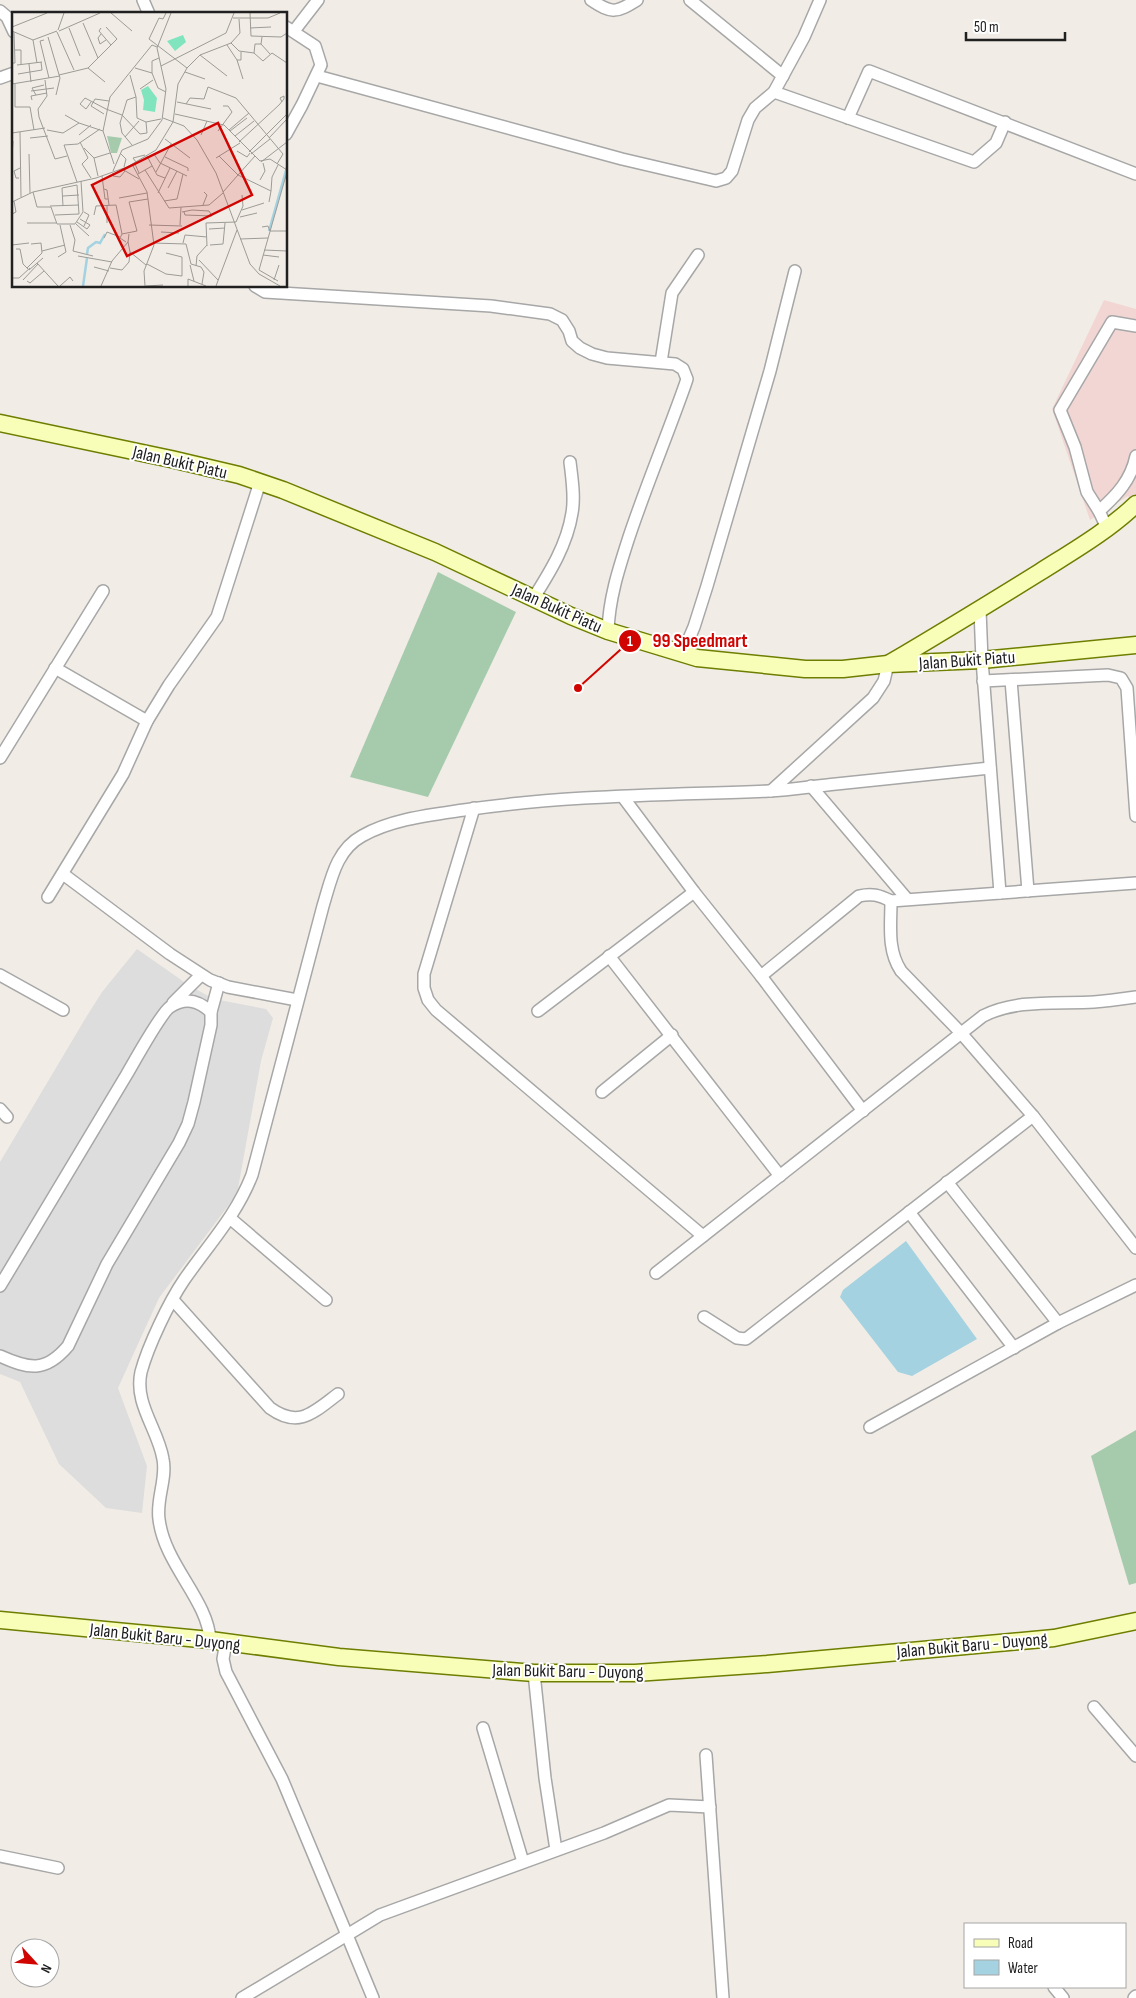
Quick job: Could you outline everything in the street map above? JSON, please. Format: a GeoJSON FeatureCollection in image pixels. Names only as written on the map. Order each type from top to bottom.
{"type":"FeatureCollection","features":[{"type":"Feature","properties":{"kind":"main road","name":"Jalan Bukit Piatu"},"geometry":{"type":"LineString","coordinates":[[1,427],[171,459],[260,482],[434,552],[532,599],[608,630],[682,655],[804,670],[844,670],[888,664],[982,660],[1136,644]]}},
{"type":"Feature","properties":{"kind":"main road"},"geometry":{"type":"LineString","coordinates":[[888,664],[980,610],[1107,528],[1136,504]]}},
{"type":"Feature","properties":{"kind":"main road","name":"Jalan Bukit Baru - Duyong"},"geometry":{"type":"LineString","coordinates":[[0,1620],[218,1641],[339,1656],[534,1673],[635,1672],[766,1664],[1054,1638],[1136,1621]]}},
{"type":"Feature","properties":{"kind":"street"},"geometry":{"type":"LineString","coordinates":[[143,0],[148,12]]}},
{"type":"Feature","properties":{"kind":"street"},"geometry":{"type":"LineString","coordinates":[[288,130],[321,65],[315,46],[290,29],[318,0]]}},
{"type":"Feature","properties":{"kind":"street"},"geometry":{"type":"LineString","coordinates":[[591,0],[610,11],[617,11],[637,0]]}},
{"type":"Feature","properties":{"kind":"street"},"geometry":{"type":"LineString","coordinates":[[690,0],[783,76]]}},
{"type":"Feature","properties":{"kind":"street"},"geometry":{"type":"LineString","coordinates":[[317,76],[622,159],[716,181],[726,178],[732,171],[748,120],[755,108],[774,92],[804,37],[820,0]]}},
{"type":"Feature","properties":{"kind":"street"},"geometry":{"type":"LineString","coordinates":[[0,11],[7,17],[12,28]]}},
{"type":"Feature","properties":{"kind":"street"},"geometry":{"type":"LineString","coordinates":[[848,118],[869,71],[1136,174]]}},
{"type":"Feature","properties":{"kind":"street"},"geometry":{"type":"LineString","coordinates":[[0,78],[12,74]]}},
{"type":"Feature","properties":{"kind":"street"},"geometry":{"type":"LineString","coordinates":[[774,92],[974,162],[996,143],[1005,122]]}},
{"type":"Feature","properties":{"kind":"street"},"geometry":{"type":"LineString","coordinates":[[661,362],[672,293],[698,255]]}},
{"type":"Feature","properties":{"kind":"street"},"geometry":{"type":"LineString","coordinates":[[682,655],[694,628],[707,586],[770,371],[795,270]]}},
{"type":"Feature","properties":{"kind":"street"},"geometry":{"type":"LineString","coordinates":[[258,288],[265,292],[491,306],[550,314],[562,320],[569,331],[572,341],[580,348],[592,354],[607,358],[661,362],[680,366],[686,374],[686,379],[667,436],[639,507],[616,577],[608,616],[608,630]]}},
{"type":"Feature","properties":{"kind":"street"},"geometry":{"type":"LineString","coordinates":[[1107,528],[1087,492],[1075,447],[1060,410],[1112,322],[1136,326]]}},
{"type":"Feature","properties":{"kind":"street"},"geometry":{"type":"LineString","coordinates":[[1099,511],[1125,486],[1136,456]]}},
{"type":"Feature","properties":{"kind":"street"},"geometry":{"type":"LineString","coordinates":[[532,599],[553,567],[565,540],[572,513],[573,490],[570,462]]}},
{"type":"Feature","properties":{"kind":"street"},"geometry":{"type":"LineString","coordinates":[[48,897],[123,774],[148,722],[169,685],[217,617],[260,482]]}},
{"type":"Feature","properties":{"kind":"street"},"geometry":{"type":"LineString","coordinates":[[0,758],[103,591]]}},
{"type":"Feature","properties":{"kind":"street"},"geometry":{"type":"LineString","coordinates":[[980,610],[983,681],[1000,893]]}},
{"type":"Feature","properties":{"kind":"street"},"geometry":{"type":"LineString","coordinates":[[771,791],[873,698],[884,681],[888,664]]}},
{"type":"Feature","properties":{"kind":"street"},"geometry":{"type":"LineString","coordinates":[[55,668],[148,722]]}},
{"type":"Feature","properties":{"kind":"street"},"geometry":{"type":"LineString","coordinates":[[983,681],[1108,675],[1121,678],[1127,688],[1136,816]]}},
{"type":"Feature","properties":{"kind":"street"},"geometry":{"type":"LineString","coordinates":[[1011,680],[1028,891]]}},
{"type":"Feature","properties":{"kind":"street"},"geometry":{"type":"LineString","coordinates":[[373,1998],[282,1779],[226,1672],[218,1641],[168,1552],[158,1517],[164,1462],[161,1448],[143,1406],[140,1389],[141,1372],[153,1341],[173,1300],[183,1281],[240,1204],[252,1176],[282,1067],[297,1000],[334,868],[347,847],[363,835],[394,824],[430,815],[474,808],[691,792],[771,791],[990,768]]}},
{"type":"Feature","properties":{"kind":"street"},"geometry":{"type":"LineString","coordinates":[[811,786],[907,899]]}},
{"type":"Feature","properties":{"kind":"street"},"geometry":{"type":"LineString","coordinates":[[623,797],[862,1111]]}},
{"type":"Feature","properties":{"kind":"street"},"geometry":{"type":"LineString","coordinates":[[474,808],[424,974],[424,988],[428,1000],[436,1010],[479,1048],[703,1236]]}},
{"type":"Feature","properties":{"kind":"street"},"geometry":{"type":"LineString","coordinates":[[63,874],[170,954],[202,975],[219,984],[297,1000]]}},
{"type":"Feature","properties":{"kind":"street"},"geometry":{"type":"LineString","coordinates":[[761,976],[859,896],[870,893],[880,895],[891,901],[1136,883]]}},
{"type":"Feature","properties":{"kind":"street"},"geometry":{"type":"LineString","coordinates":[[538,1011],[694,892]]}},
{"type":"Feature","properties":{"kind":"street"},"geometry":{"type":"LineString","coordinates":[[891,901],[891,950],[894,961],[901,972],[961,1033],[1033,1116],[1136,1248]]}},
{"type":"Feature","properties":{"kind":"street"},"geometry":{"type":"LineString","coordinates":[[609,956],[780,1176]]}},
{"type":"Feature","properties":{"kind":"street"},"geometry":{"type":"LineString","coordinates":[[0,975],[63,1010]]}},
{"type":"Feature","properties":{"kind":"street"},"geometry":{"type":"LineString","coordinates":[[0,1286],[168,1008],[202,975]]}},
{"type":"Feature","properties":{"kind":"street"},"geometry":{"type":"LineString","coordinates":[[0,1356],[21,1366],[32,1367],[48,1363],[59,1356],[68,1346],[108,1264],[179,1143],[188,1124],[211,1025],[211,1012],[219,984]]}},
{"type":"Feature","properties":{"kind":"street"},"geometry":{"type":"LineString","coordinates":[[656,1274],[983,1016],[996,1009],[1030,1004],[1095,1002],[1136,997]]}},
{"type":"Feature","properties":{"kind":"street"},"geometry":{"type":"LineString","coordinates":[[168,1008],[183,1000],[193,1000],[211,1012]]}},
{"type":"Feature","properties":{"kind":"street"},"geometry":{"type":"LineString","coordinates":[[602,1092],[672,1035]]}},
{"type":"Feature","properties":{"kind":"street"},"geometry":{"type":"LineString","coordinates":[[704,1317],[737,1338],[746,1339],[1033,1116]]}},
{"type":"Feature","properties":{"kind":"street"},"geometry":{"type":"LineString","coordinates":[[948,1182],[1058,1323]]}},
{"type":"Feature","properties":{"kind":"street"},"geometry":{"type":"LineString","coordinates":[[909,1212],[1014,1348]]}},
{"type":"Feature","properties":{"kind":"street"},"geometry":{"type":"LineString","coordinates":[[230,1219],[326,1300]]}},
{"type":"Feature","properties":{"kind":"street"},"geometry":{"type":"LineString","coordinates":[[870,1427],[1058,1323],[1136,1285]]}},
{"type":"Feature","properties":{"kind":"street"},"geometry":{"type":"LineString","coordinates":[[173,1300],[270,1408],[279,1415],[289,1418],[301,1418],[312,1413],[338,1394]]}},
{"type":"Feature","properties":{"kind":"street"},"geometry":{"type":"LineString","coordinates":[[534,1673],[545,1778],[556,1850]]}},
{"type":"Feature","properties":{"kind":"street"},"geometry":{"type":"LineString","coordinates":[[1094,1707],[1136,1756]]}},
{"type":"Feature","properties":{"kind":"street"},"geometry":{"type":"LineString","coordinates":[[483,1728],[523,1862]]}},
{"type":"Feature","properties":{"kind":"street"},"geometry":{"type":"LineString","coordinates":[[706,1756],[723,1998]]}},
{"type":"Feature","properties":{"kind":"street"},"geometry":{"type":"LineString","coordinates":[[242,1998],[380,1915],[604,1833],[669,1805],[710,1807]]}},
{"type":"Feature","properties":{"kind":"street"},"geometry":{"type":"LineString","coordinates":[[0,1856],[58,1868]]}},
{"type":"Feature","properties":{"kind":"street"},"geometry":{"type":"LineString","coordinates":[[1055,1988],[1063,1998]]}},
{"type":"Feature","properties":{"kind":"shaded area"},"geometry":{"type":"Polygon","coordinates":[[[1104,300],[1136,309],[1136,503],[1128,496],[1090,520],[1052,409],[1104,300]]]}},
{"type":"Feature","properties":{"kind":"shaded area"},"geometry":{"type":"Polygon","coordinates":[[[137,949],[190,986],[214,999],[266,1009],[273,1018],[261,1061],[237,1194],[159,1298],[118,1388],[147,1466],[142,1513],[106,1508],[59,1464],[20,1382],[0,1374],[0,1162],[102,992],[137,949]]]}},
{"type":"Feature","properties":{"kind":"green space"},"geometry":{"type":"Polygon","coordinates":[[[438,572],[516,612],[428,797],[350,777],[438,572]]]}},
{"type":"Feature","properties":{"kind":"green space"},"geometry":{"type":"Polygon","coordinates":[[[1136,1430],[1136,1583],[1129,1585],[1091,1456],[1136,1430]]]}},
{"type":"Feature","properties":{"kind":"water"},"geometry":{"type":"Polygon","coordinates":[[[906,1241],[977,1339],[912,1376],[898,1372],[840,1297],[843,1290],[906,1241]]]}},
{"type":"Feature","properties":{"kind":"place","name":"99 Speedmart"},"geometry":{"type":"Point","coordinates":[578,688]}}]}
